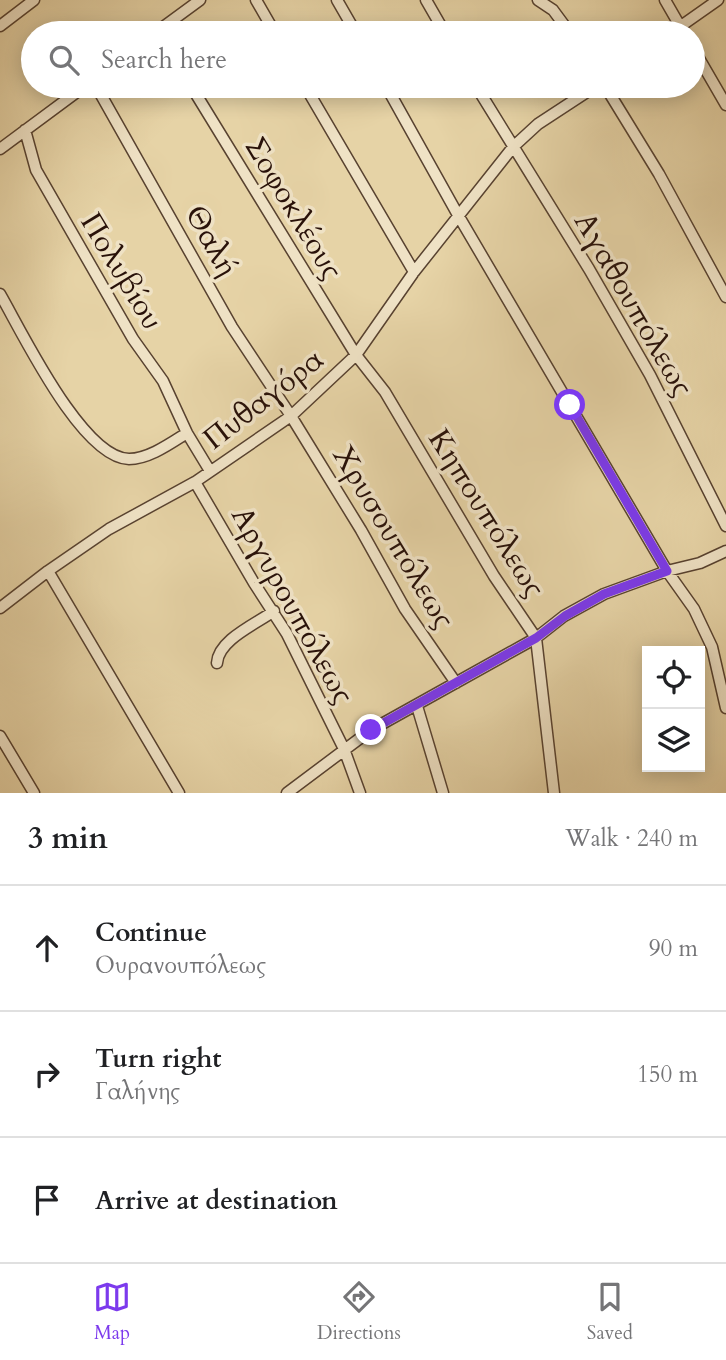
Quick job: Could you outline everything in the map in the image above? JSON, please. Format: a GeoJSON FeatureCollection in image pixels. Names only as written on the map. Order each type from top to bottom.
{"type":"FeatureCollection","features":[{"type":"Feature","properties":{"kind":"street"},"geometry":{"type":"LineString","coordinates":[[0,26],[34,0]]}},
{"type":"Feature","properties":{"kind":"street"},"geometry":{"type":"LineString","coordinates":[[173,21],[200,0]]}},
{"type":"Feature","properties":{"kind":"street"},"geometry":{"type":"LineString","coordinates":[[256,0],[268,21]]}},
{"type":"Feature","properties":{"kind":"street"},"geometry":{"type":"LineString","coordinates":[[337,0],[349,21]]}},
{"type":"Feature","properties":{"kind":"street"},"geometry":{"type":"LineString","coordinates":[[426,0],[438,21]]}},
{"type":"Feature","properties":{"kind":"street"},"geometry":{"type":"LineString","coordinates":[[538,0],[553,10],[561,21]]}},
{"type":"Feature","properties":{"kind":"street"},"geometry":{"type":"LineString","coordinates":[[665,0],[674,21]]}},
{"type":"Feature","properties":{"kind":"street"},"geometry":{"type":"LineString","coordinates":[[691,21],[718,0]]}},
{"type":"Feature","properties":{"kind":"street"},"geometry":{"type":"LineString","coordinates":[[705,69],[726,105]]}},
{"type":"Feature","properties":{"kind":"street"},"geometry":{"type":"LineString","coordinates":[[0,149],[69,98]]}},
{"type":"Feature","properties":{"kind":"street","name":"Θαλή"},"geometry":{"type":"LineString","coordinates":[[103,98],[232,327],[291,416]]}},
{"type":"Feature","properties":{"kind":"street","name":"Σοφοκλέους"},"geometry":{"type":"LineString","coordinates":[[198,98],[356,355]]}},
{"type":"Feature","properties":{"kind":"street"},"geometry":{"type":"LineString","coordinates":[[312,98],[414,272]]}},
{"type":"Feature","properties":{"kind":"street"},"geometry":{"type":"LineString","coordinates":[[393,98],[458,215],[667,571],[694,609],[712,647],[726,708]]}},
{"type":"Feature","properties":{"kind":"street","name":"Αγαθουπόλεως"},"geometry":{"type":"LineString","coordinates":[[483,98],[589,269],[650,375],[726,526]]}},
{"type":"Feature","properties":{"kind":"street","name":"Πυθαγόρα"},"geometry":{"type":"LineString","coordinates":[[0,608],[109,529],[195,482],[291,416],[356,355],[414,272],[513,146],[538,124],[578,98]]}},
{"type":"Feature","properties":{"kind":"street"},"geometry":{"type":"LineString","coordinates":[[613,98],[659,174],[726,297]]}},
{"type":"Feature","properties":{"kind":"street","name":"Πολυβίου"},"geometry":{"type":"LineString","coordinates":[[25,130],[36,170],[133,339],[163,381],[187,433],[210,471]]}},
{"type":"Feature","properties":{"kind":"street"},"geometry":{"type":"LineString","coordinates":[[0,294],[60,397],[78,424],[99,445],[119,457],[136,458],[187,433]]}},
{"type":"Feature","properties":{"kind":"street","name":"Κηπουπόλεως"},"geometry":{"type":"LineString","coordinates":[[356,355],[385,393],[494,576],[536,638],[554,793]]}},
{"type":"Feature","properties":{"kind":"street","name":"Χρυσουπόλεως"},"geometry":{"type":"LineString","coordinates":[[291,416],[405,609],[456,683]]}},
{"type":"Feature","properties":{"kind":"street","name":"Αργυρουπόλεως"},"geometry":{"type":"LineString","coordinates":[[195,482],[254,583],[274,611],[344,750],[360,793]]}},
{"type":"Feature","properties":{"kind":"street"},"geometry":{"type":"LineString","coordinates":[[287,793],[371,730],[536,638],[565,616],[604,594],[667,571],[700,563],[726,551]]}},
{"type":"Feature","properties":{"kind":"street"},"geometry":{"type":"LineString","coordinates":[[48,571],[178,793]]}},
{"type":"Feature","properties":{"kind":"street"},"geometry":{"type":"LineString","coordinates":[[216,663],[220,649],[228,641],[274,611]]}},
{"type":"Feature","properties":{"kind":"street"},"geometry":{"type":"LineString","coordinates":[[417,706],[443,793]]}},
{"type":"Feature","properties":{"kind":"street"},"geometry":{"type":"LineString","coordinates":[[0,736],[34,793]]}},
{"type":"Feature","properties":{"kind":"route"},"geometry":{"type":"LineString","coordinates":[[371,730],[536,638],[565,616],[604,594],[667,571],[570,405]]}}]}
